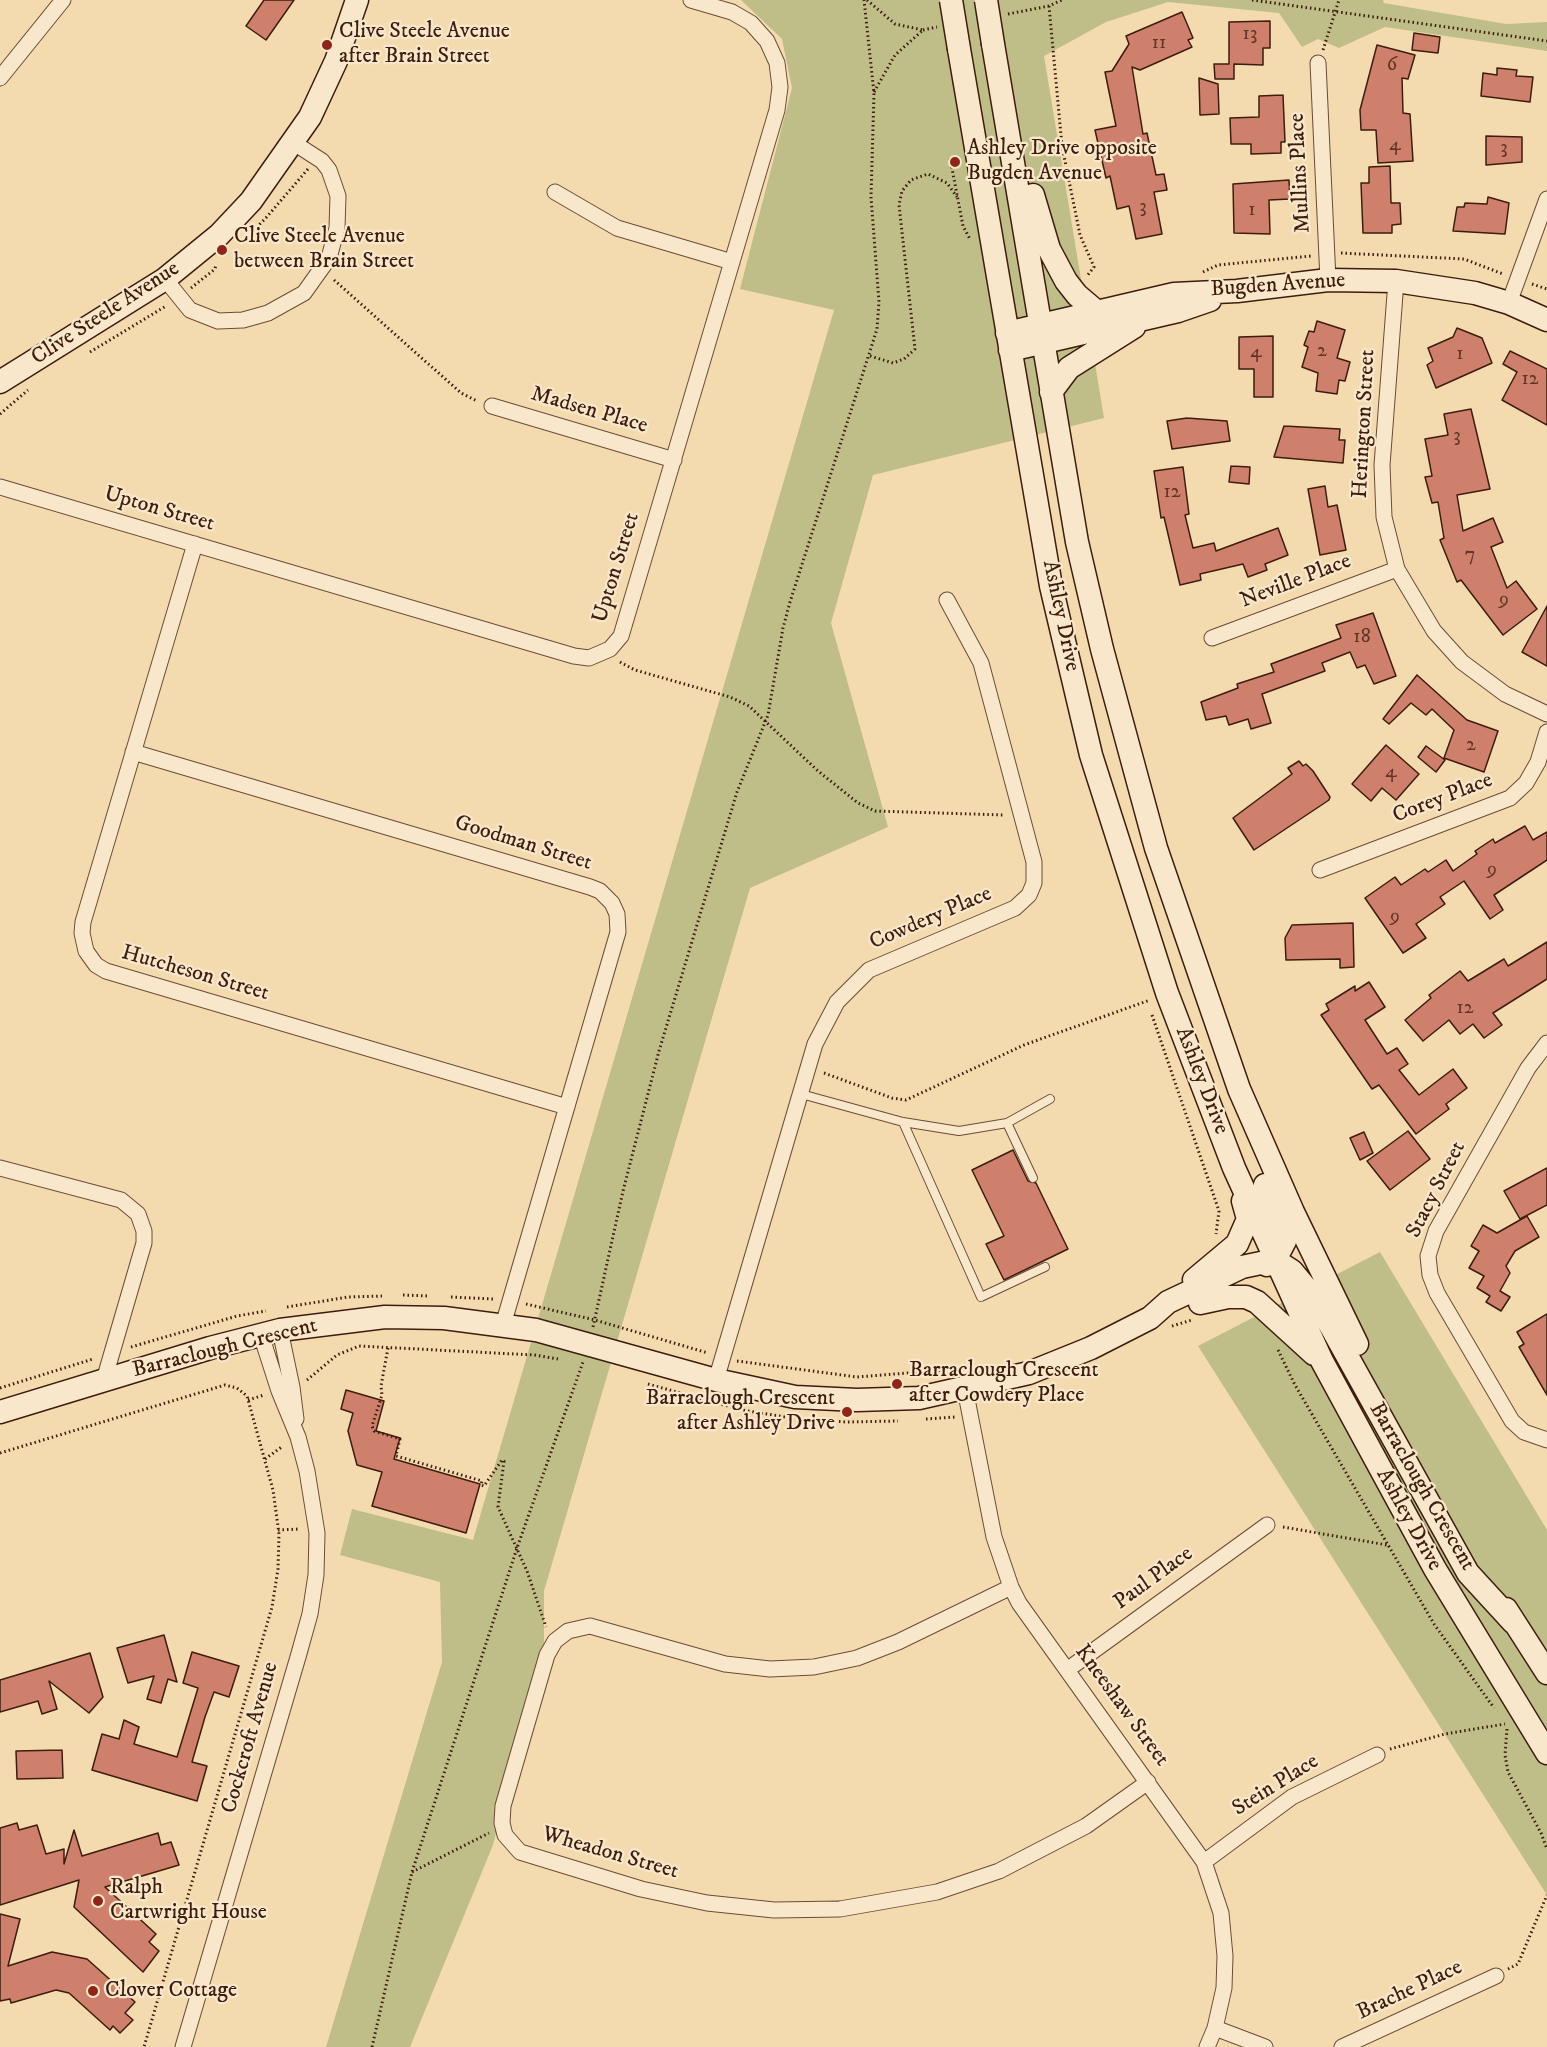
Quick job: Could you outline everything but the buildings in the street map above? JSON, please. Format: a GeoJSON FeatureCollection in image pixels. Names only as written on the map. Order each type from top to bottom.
{"type":"FeatureCollection","features":[{"type":"Feature","properties":{"kind":"main road","name":"Clive Steele Avenue"},"geometry":{"type":"LineString","coordinates":[[0,382],[165,279],[219,235],[251,201],[294,143],[336,62],[357,0]]}},
{"type":"Feature","properties":{"kind":"main road","name":"Ashley Drive"},"geometry":{"type":"LineString","coordinates":[[951,0],[1052,586],[1091,755],[1167,993],[1234,1168],[1322,1361],[1435,1569],[1547,1753]]}},
{"type":"Feature","properties":{"kind":"main road","name":"Ashley Drive"},"geometry":{"type":"LineString","coordinates":[[986,0],[1077,543],[1100,639],[1169,894],[1239,1089],[1352,1336],[1513,1622],[1547,1673]]}},
{"type":"Feature","properties":{"kind":"main road"},"geometry":{"type":"LineString","coordinates":[[1001,90],[1019,117],[1032,192],[1049,249],[1077,295],[1097,312]]}},
{"type":"Feature","properties":{"kind":"main road","name":"Bugden Avenue"},"geometry":{"type":"LineString","coordinates":[[1008,341],[1041,334],[1097,312],[1174,294],[1237,291],[1328,280],[1396,281],[1476,293],[1509,303],[1547,320]]}},
{"type":"Feature","properties":{"kind":"main road"},"geometry":{"type":"LineString","coordinates":[[1041,334],[1148,318],[1237,291]]}},
{"type":"Feature","properties":{"kind":"main road"},"geometry":{"type":"LineString","coordinates":[[1051,392],[1069,368],[1083,357],[1148,318]]}},
{"type":"Feature","properties":{"kind":"main road"},"geometry":{"type":"LineString","coordinates":[[1169,894],[1187,988],[1226,1093],[1279,1218],[1285,1241],[1275,1260]]}},
{"type":"Feature","properties":{"kind":"main road"},"geometry":{"type":"LineString","coordinates":[[1168,1302],[1237,1244],[1248,1219],[1234,1168]]}},
{"type":"Feature","properties":{"kind":"main road","name":"Barraclough Crescent"},"geometry":{"type":"LineString","coordinates":[[0,1412],[271,1333],[385,1317],[444,1318],[503,1324],[589,1342],[716,1380],[795,1397],[848,1400],[919,1398],[965,1389],[1029,1372],[1174,1315],[1201,1310],[1275,1260]]}},
{"type":"Feature","properties":{"kind":"main road","name":"Barraclough Crescent"},"geometry":{"type":"LineString","coordinates":[[1158,1323],[1168,1302],[1242,1267],[1275,1260],[1292,1271],[1316,1300],[1468,1573],[1513,1622]]}},
{"type":"Feature","properties":{"kind":"main road"},"geometry":{"type":"LineString","coordinates":[[1201,1310],[1228,1297],[1246,1297],[1257,1302],[1322,1361]]}},
{"type":"Feature","properties":{"kind":"street"},"geometry":{"type":"LineString","coordinates":[[0,78],[63,0]]}},
{"type":"Feature","properties":{"kind":"street","name":"Upton Street"},"geometry":{"type":"LineString","coordinates":[[0,487],[574,656],[589,658],[610,649],[621,636],[777,111],[780,87],[777,63],[766,41],[751,23],[732,12],[691,0]]}},
{"type":"Feature","properties":{"kind":"street","name":"Mullins Place"},"geometry":{"type":"LineString","coordinates":[[1318,63],[1328,280]]}},
{"type":"Feature","properties":{"kind":"street"},"geometry":{"type":"LineString","coordinates":[[165,279],[182,302],[199,316],[218,321],[243,320],[281,308],[304,293],[329,258],[337,228],[336,188],[329,170],[322,161],[294,143]]}},
{"type":"Feature","properties":{"kind":"street"},"geometry":{"type":"LineString","coordinates":[[555,192],[617,228],[732,262]]}},
{"type":"Feature","properties":{"kind":"street"},"geometry":{"type":"LineString","coordinates":[[1509,303],[1547,199]]}},
{"type":"Feature","properties":{"kind":"street","name":"Herington Street"},"geometry":{"type":"LineString","coordinates":[[1396,281],[1382,465],[1384,517],[1397,568],[1434,631],[1462,662],[1505,694],[1547,714]]}},
{"type":"Feature","properties":{"kind":"street","name":"Madsen Place"},"geometry":{"type":"LineString","coordinates":[[492,406],[674,460]]}},
{"type":"Feature","properties":{"kind":"street","name":"Hutcheson Street"},"geometry":{"type":"LineString","coordinates":[[195,544],[83,922],[82,933],[86,951],[96,965],[106,971],[567,1107]]}},
{"type":"Feature","properties":{"kind":"street","name":"Neville Place"},"geometry":{"type":"LineString","coordinates":[[1212,638],[1397,568]]}},
{"type":"Feature","properties":{"kind":"street","name":"Cowdery Place"},"geometry":{"type":"LineString","coordinates":[[716,1380],[809,1066],[821,1029],[837,1002],[857,979],[894,957],[1016,908],[1029,895],[1034,883],[1034,862],[981,663],[948,600]]}},
{"type":"Feature","properties":{"kind":"street","name":"Corey Place"},"geometry":{"type":"LineString","coordinates":[[1320,870],[1510,798],[1526,783],[1538,762],[1547,732]]}},
{"type":"Feature","properties":{"kind":"street","name":"Goodman Street"},"geometry":{"type":"LineString","coordinates":[[133,752],[600,891],[612,903],[617,914],[618,932],[503,1324]]}},
{"type":"Feature","properties":{"kind":"street","name":"Stacy Street"},"geometry":{"type":"LineString","coordinates":[[1547,1043],[1528,1068],[1436,1231],[1428,1256],[1430,1275],[1437,1293],[1512,1421],[1524,1432],[1547,1440]]}},
{"type":"Feature","properties":{"kind":"street"},"geometry":{"type":"LineString","coordinates":[[0,1168],[121,1200],[138,1214],[144,1231],[144,1243],[104,1380]]}},
{"type":"Feature","properties":{"kind":"street","name":"Cockcroft Avenue"},"geometry":{"type":"LineString","coordinates":[[183,2047],[310,1614],[316,1575],[316,1528],[307,1472],[298,1437],[279,1391],[271,1333]]}},
{"type":"Feature","properties":{"kind":"street","name":"Kneeshaw Street"},"geometry":{"type":"LineString","coordinates":[[965,1389],[994,1537],[1011,1587],[1067,1670],[1204,1862],[1221,1913],[1225,1956],[1224,1988],[1215,2028],[1207,2047]]}},
{"type":"Feature","properties":{"kind":"street","name":"Paul Place"},"geometry":{"type":"LineString","coordinates":[[1067,1670],[1267,1525]]}},
{"type":"Feature","properties":{"kind":"street"},"geometry":{"type":"LineString","coordinates":[[503,1827],[503,1806],[547,1655],[555,1641],[575,1628],[590,1626],[725,1664],[770,1669],[814,1667],[857,1658],[898,1642],[1011,1587]]}},
{"type":"Feature","properties":{"kind":"street","name":"Stein Place"},"geometry":{"type":"LineString","coordinates":[[1204,1862],[1292,1797],[1377,1755]]}},
{"type":"Feature","properties":{"kind":"street","name":"Wheadon Street"},"geometry":{"type":"LineString","coordinates":[[503,1827],[512,1845],[520,1852],[640,1889],[729,1906],[774,1910],[840,1909],[937,1892],[999,1871],[1086,1826],[1148,1782]]}},
{"type":"Feature","properties":{"kind":"street","name":"Brache Place"},"geometry":{"type":"LineString","coordinates":[[1342,2047],[1496,1976]]}},
{"type":"Feature","properties":{"kind":"street"},"geometry":{"type":"LineString","coordinates":[[1215,2028],[1265,2047]]}},
{"type":"Feature","properties":{"kind":"lane"},"geometry":{"type":"LineString","coordinates":[[801,1094],[903,1122],[959,1131],[1007,1123],[1050,1099]]}},
{"type":"Feature","properties":{"kind":"lane"},"geometry":{"type":"LineString","coordinates":[[903,1122],[981,1297],[1045,1267]]}},
{"type":"Feature","properties":{"kind":"lane"},"geometry":{"type":"LineString","coordinates":[[1007,1123],[1033,1178]]}},
{"type":"Feature","properties":{"kind":"path"},"geometry":{"type":"LineString","coordinates":[[866,0],[895,24],[923,30],[895,55],[874,93]]}},
{"type":"Feature","properties":{"kind":"path"},"geometry":{"type":"LineString","coordinates":[[596,1320],[623,1191],[659,1051],[737,792],[765,723],[790,602],[877,329],[879,302],[871,197],[874,93],[866,0]]}},
{"type":"Feature","properties":{"kind":"path"},"geometry":{"type":"LineString","coordinates":[[1049,6],[1057,0]]}},
{"type":"Feature","properties":{"kind":"path"},"geometry":{"type":"LineString","coordinates":[[1049,6],[1062,0]]}},
{"type":"Feature","properties":{"kind":"path"},"geometry":{"type":"LineString","coordinates":[[1252,0],[1547,41]]}},
{"type":"Feature","properties":{"kind":"path"},"geometry":{"type":"LineString","coordinates":[[1318,63],[1339,0]]}},
{"type":"Feature","properties":{"kind":"path"},"geometry":{"type":"LineString","coordinates":[[1049,6],[1062,146],[1080,235],[1094,267],[1084,280]]}},
{"type":"Feature","properties":{"kind":"path"},"geometry":{"type":"LineString","coordinates":[[870,356],[893,363],[904,359],[915,349],[899,205],[902,191],[911,180],[928,174],[947,183],[958,198],[950,158]]}},
{"type":"Feature","properties":{"kind":"path"},"geometry":{"type":"LineString","coordinates":[[1199,273],[1218,264],[1327,254],[1464,259],[1547,289]]}},
{"type":"Feature","properties":{"kind":"path"},"geometry":{"type":"LineString","coordinates":[[322,268],[336,284],[461,393],[492,406]]}},
{"type":"Feature","properties":{"kind":"path"},"geometry":{"type":"LineString","coordinates":[[610,649],[619,662],[634,670],[730,697],[749,706],[818,771],[858,803],[875,811],[998,816],[1020,810]]}},
{"type":"Feature","properties":{"kind":"path"},"geometry":{"type":"LineString","coordinates":[[809,1066],[892,1098],[906,1100],[1024,1045],[1167,993]]}},
{"type":"Feature","properties":{"kind":"path"},"geometry":{"type":"LineString","coordinates":[[529,1304],[596,1320],[711,1354]]}},
{"type":"Feature","properties":{"kind":"path"},"geometry":{"type":"LineString","coordinates":[[1158,1323],[1201,1310]]}},
{"type":"Feature","properties":{"kind":"path"},"geometry":{"type":"LineString","coordinates":[[1274,1342],[1295,1385],[1434,1624],[1495,1710]]}},
{"type":"Feature","properties":{"kind":"path"},"geometry":{"type":"LineString","coordinates":[[304,1383],[321,1366],[350,1348],[359,1346],[534,1355],[562,1359]]}},
{"type":"Feature","properties":{"kind":"path"},"geometry":{"type":"LineString","coordinates":[[388,1348],[381,1386],[382,1395],[372,1426],[374,1431],[400,1439],[396,1455],[482,1481],[481,1485],[484,1486],[502,1460],[504,1461],[498,1507],[527,1571],[548,1633],[555,1641]]}},
{"type":"Feature","properties":{"kind":"path"},"geometry":{"type":"LineString","coordinates":[[0,1388],[102,1356]]}},
{"type":"Feature","properties":{"kind":"path"},"geometry":{"type":"LineString","coordinates":[[372,2047],[412,1872],[517,1548],[582,1365],[572,1362]]}},
{"type":"Feature","properties":{"kind":"path"},"geometry":{"type":"LineString","coordinates":[[0,1453],[225,1385],[237,1388],[247,1396],[265,1459],[278,1530],[278,1569],[272,1607],[144,2047]]}},
{"type":"Feature","properties":{"kind":"path"},"geometry":{"type":"LineString","coordinates":[[265,1459],[283,1446]]}},
{"type":"Feature","properties":{"kind":"path"},"geometry":{"type":"LineString","coordinates":[[1267,1525],[1387,1545]]}},
{"type":"Feature","properties":{"kind":"path"},"geometry":{"type":"LineString","coordinates":[[278,1530],[316,1528]]}},
{"type":"Feature","properties":{"kind":"path"},"geometry":{"type":"LineString","coordinates":[[1502,1719],[1508,1731],[1505,1755],[1508,1772],[1541,1833],[1547,1849]]}},
{"type":"Feature","properties":{"kind":"path"},"geometry":{"type":"LineString","coordinates":[[1377,1755],[1400,1744],[1505,1724]]}},
{"type":"Feature","properties":{"kind":"path"},"geometry":{"type":"LineString","coordinates":[[412,1872],[503,1827]]}},
{"type":"Feature","properties":{"kind":"path"},"geometry":{"type":"LineString","coordinates":[[1496,1976],[1518,1964],[1547,1895]]}},
{"type":"Feature","properties":{"kind":"shaded area"},"geometry":{"type":"Polygon","coordinates":[[[741,0],[1383,0],[1384,3],[1506,24],[1547,22],[1547,51],[1385,27],[1339,48],[1318,39],[1302,47],[1279,13],[1168,2],[1106,22],[1044,56],[1104,418],[873,475],[831,623],[888,827],[750,888],[544,1591],[544,1643],[493,1845],[410,2047],[326,2047],[442,1662],[440,1582],[340,1555],[352,1509],[473,1540],[834,310],[740,289],[792,88],[782,39],[741,0]]]}},
{"type":"Feature","properties":{"kind":"shaded area"},"geometry":{"type":"Polygon","coordinates":[[[1380,1252],[1547,1530],[1547,1895],[1198,1346],[1380,1252]]]}},
{"type":"Feature","properties":{"kind":"place","name":"Clive Steele Avenue after Brain Street"},"geometry":{"type":"Point","coordinates":[327,45]}},
{"type":"Feature","properties":{"kind":"place","name":"Ashley Drive opposite Bugden Avenue"},"geometry":{"type":"Point","coordinates":[955,162]}},
{"type":"Feature","properties":{"kind":"place","name":"Clive Steele Avenue between Brain Street"},"geometry":{"type":"Point","coordinates":[222,250]}},
{"type":"Feature","properties":{"kind":"place","name":"Barraclough Crescent after Cowdery Place"},"geometry":{"type":"Point","coordinates":[897,1384]}},
{"type":"Feature","properties":{"kind":"place","name":"Barraclough Crescent after Ashley Drive"},"geometry":{"type":"Point","coordinates":[847,1412]}},
{"type":"Feature","properties":{"kind":"place","name":"Ralph Cartwright House"},"geometry":{"type":"Point","coordinates":[98,1901]}},
{"type":"Feature","properties":{"kind":"place","name":"Clover Cottage"},"geometry":{"type":"Point","coordinates":[93,1991]}}]}
